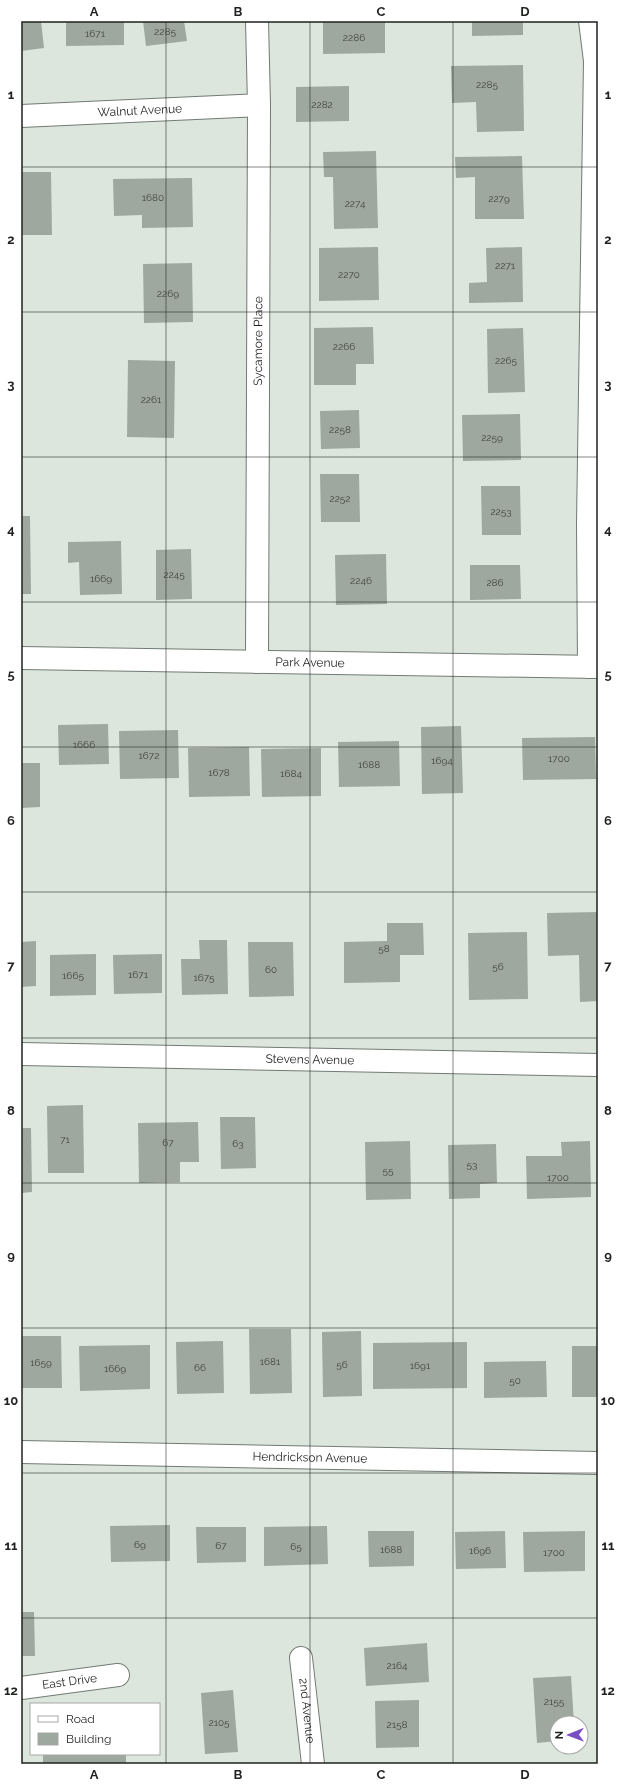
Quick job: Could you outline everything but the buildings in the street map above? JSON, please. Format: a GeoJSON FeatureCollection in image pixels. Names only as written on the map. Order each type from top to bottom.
{"type":"FeatureCollection","features":[{"type":"Feature","properties":{"kind":"street","name":"Sycamore Place"},"geometry":{"type":"LineString","coordinates":[[257,21],[259,105],[257,662]]}},
{"type":"Feature","properties":{"kind":"street"},"geometry":{"type":"LineString","coordinates":[[590,21],[595,61],[588,524],[594,667]]}},
{"type":"Feature","properties":{"kind":"street","name":"Walnut Avenue"},"geometry":{"type":"LineString","coordinates":[[21,116],[259,105]]}},
{"type":"Feature","properties":{"kind":"street","name":"Park Avenue"},"geometry":{"type":"LineString","coordinates":[[21,658],[594,667]]}},
{"type":"Feature","properties":{"kind":"street","name":"Stevens Avenue"},"geometry":{"type":"LineString","coordinates":[[21,1054],[598,1066]]}},
{"type":"Feature","properties":{"kind":"street","name":"Hendrickson Avenue"},"geometry":{"type":"LineString","coordinates":[[21,1452],[598,1463]]}},
{"type":"Feature","properties":{"kind":"street","name":"2nd Avenue"},"geometry":{"type":"LineString","coordinates":[[301,1658],[313,1764]]}},
{"type":"Feature","properties":{"kind":"street","name":"East Drive"},"geometry":{"type":"LineString","coordinates":[[21,1688],[118,1675]]}}]}
